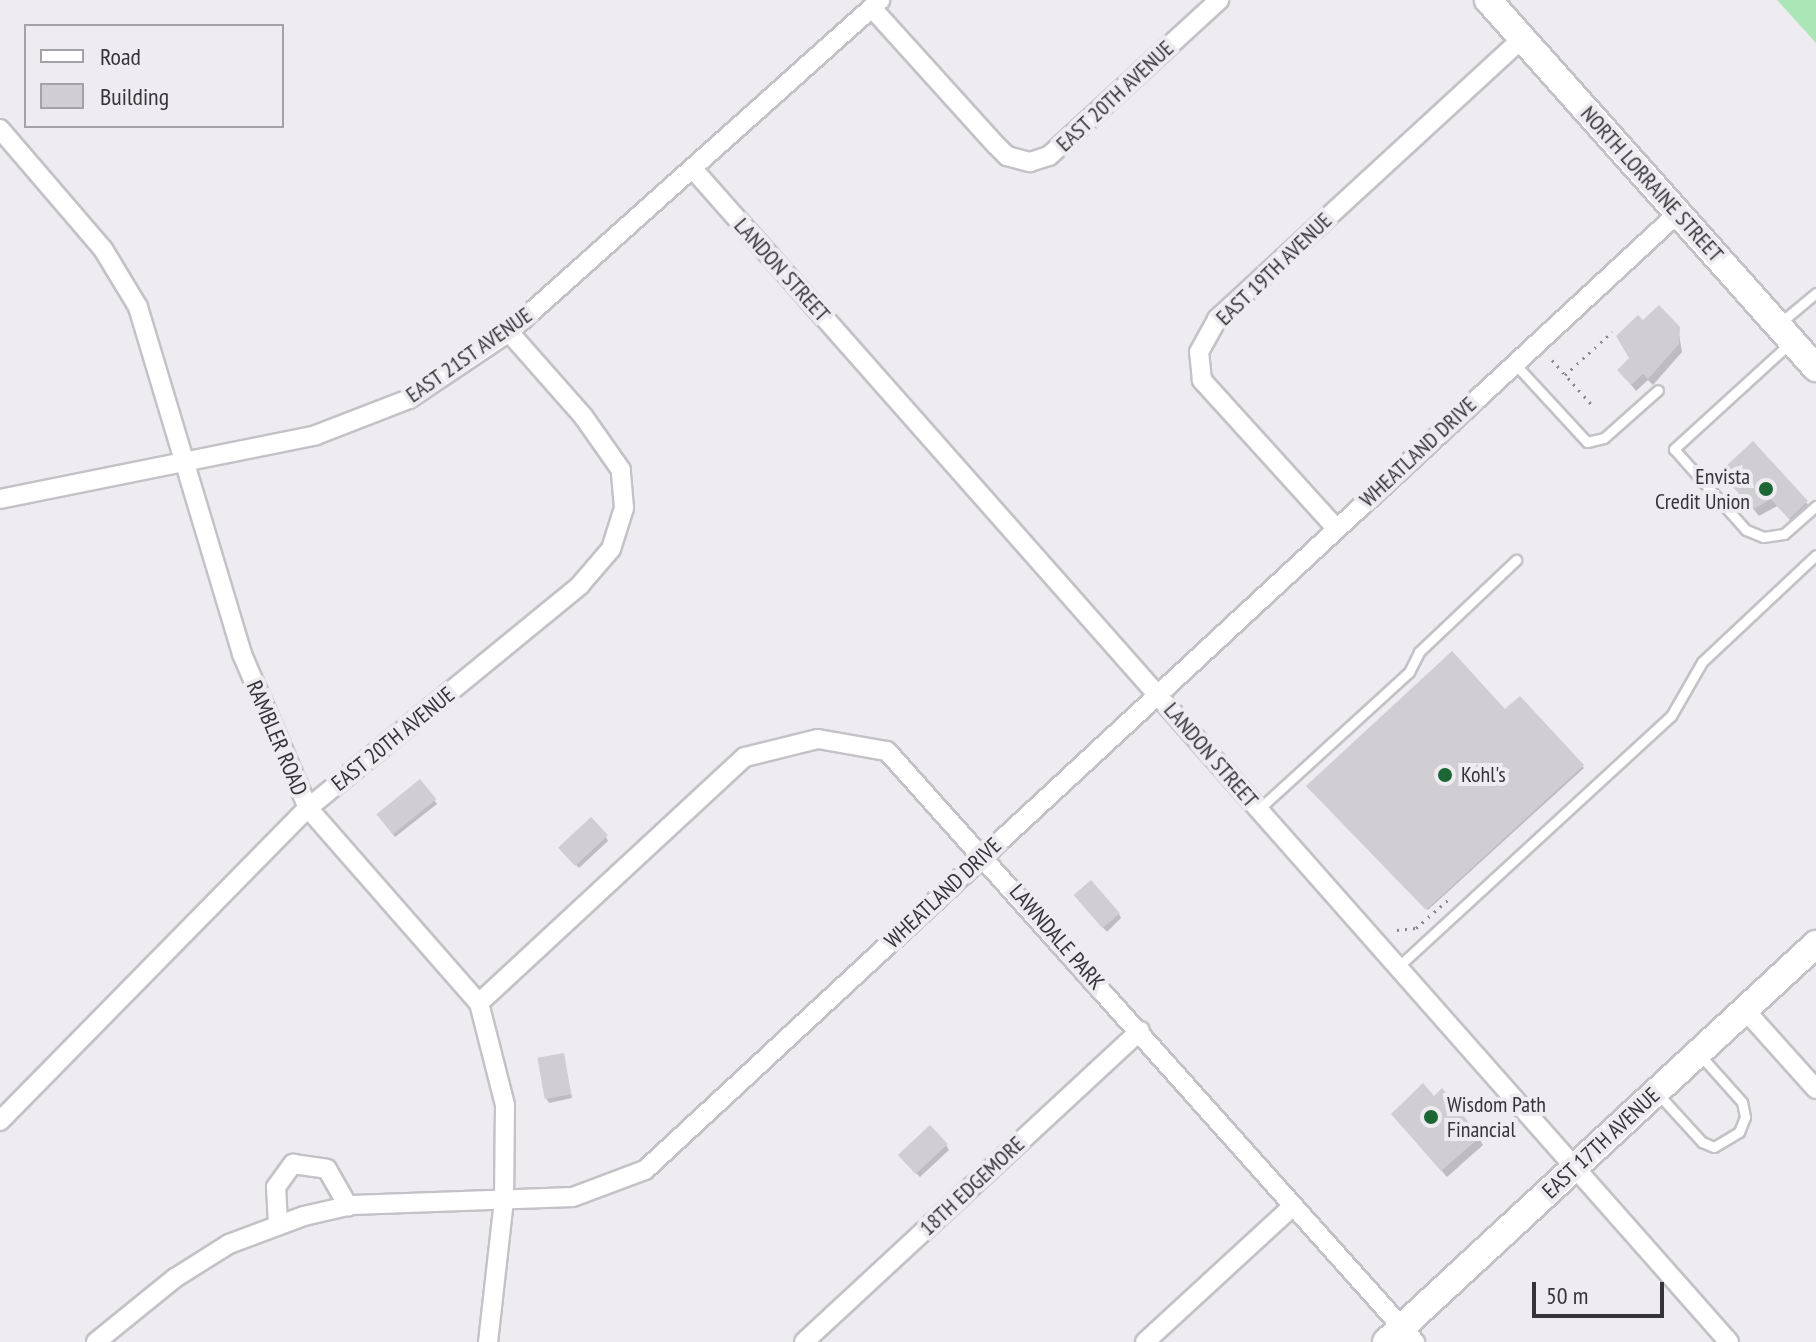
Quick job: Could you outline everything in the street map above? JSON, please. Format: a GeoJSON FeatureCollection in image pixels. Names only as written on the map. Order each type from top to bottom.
{"type":"FeatureCollection","features":[{"type":"Feature","properties":{"kind":"street","name":"EAST 20TH AVENUE"},"geometry":{"type":"LineString","coordinates":[[876,4],[996,145],[1007,156],[1030,162],[1049,156],[1219,0]]}},
{"type":"Feature","properties":{"kind":"street","name":"NORTH LORRAINE STREET"},"geometry":{"type":"LineString","coordinates":[[1488,0],[1816,368]]}},
{"type":"Feature","properties":{"kind":"street","name":"EAST 21ST AVENUE"},"geometry":{"type":"LineString","coordinates":[[0,499],[316,435],[396,404],[509,332],[876,4]]}},
{"type":"Feature","properties":{"kind":"street","name":"EAST 19TH AVENUE"},"geometry":{"type":"LineString","coordinates":[[1336,528],[1202,380],[1199,352],[1217,319],[1523,38]]}},
{"type":"Feature","properties":{"kind":"street","name":"RAMBLER ROAD"},"geometry":{"type":"LineString","coordinates":[[0,129],[121,274],[138,307],[242,654],[308,808],[479,1003],[505,1105],[504,1200],[488,1342]]}},
{"type":"Feature","properties":{"kind":"street","name":"LANDON STREET"},"geometry":{"type":"LineString","coordinates":[[693,169],[1729,1342]]}},
{"type":"Feature","properties":{"kind":"street","name":"WHEATLAND DRIVE"},"geometry":{"type":"LineString","coordinates":[[96,1342],[175,1278],[229,1244],[278,1224],[348,1206],[573,1197],[645,1170],[1156,692],[1677,214]]}},
{"type":"Feature","properties":{"kind":"street","name":"EAST 20TH AVENUE"},"geometry":{"type":"LineString","coordinates":[[0,1121],[308,808],[580,585],[611,549],[624,508],[621,470],[583,416],[509,332]]}},
{"type":"Feature","properties":{"kind":"street","name":"LAWNDALE PARK"},"geometry":{"type":"LineString","coordinates":[[479,1003],[745,757],[818,739],[887,751],[985,855],[1140,1031],[1293,1206],[1401,1337]]}},
{"type":"Feature","properties":{"kind":"street","name":"EAST 17TH AVENUE"},"geometry":{"type":"LineString","coordinates":[[1401,1337],[1576,1167],[1816,944]]}},
{"type":"Feature","properties":{"kind":"street"},"geometry":{"type":"LineString","coordinates":[[1745,1010],[1816,1089]]}},
{"type":"Feature","properties":{"kind":"street","name":"18TH EDGEMORE"},"geometry":{"type":"LineString","coordinates":[[804,1342],[1140,1031]]}},
{"type":"Feature","properties":{"kind":"street"},"geometry":{"type":"LineString","coordinates":[[278,1224],[276,1187],[293,1164],[327,1169],[348,1206]]}},
{"type":"Feature","properties":{"kind":"street"},"geometry":{"type":"LineString","coordinates":[[1145,1342],[1293,1206]]}},
{"type":"Feature","properties":{"kind":"lane"},"geometry":{"type":"LineString","coordinates":[[1816,293],[1784,333],[1674,449],[1746,530],[1763,537],[1784,534],[1816,506]]}},
{"type":"Feature","properties":{"kind":"lane"},"geometry":{"type":"LineString","coordinates":[[1515,364],[1587,442],[1604,438],[1658,390]]}},
{"type":"Feature","properties":{"kind":"lane"},"geometry":{"type":"LineString","coordinates":[[1399,966],[1671,716],[1702,662],[1816,555]]}},
{"type":"Feature","properties":{"kind":"lane"},"geometry":{"type":"LineString","coordinates":[[1259,809],[1409,672],[1419,652],[1516,560]]}},
{"type":"Feature","properties":{"kind":"lane"},"geometry":{"type":"LineString","coordinates":[[1656,1092],[1702,1142],[1714,1147],[1739,1132],[1745,1117],[1742,1102],[1699,1054]]}},
{"type":"Feature","properties":{"kind":"path"},"geometry":{"type":"LineString","coordinates":[[1565,375],[1612,332]]}},
{"type":"Feature","properties":{"kind":"path"},"geometry":{"type":"LineString","coordinates":[[1552,360],[1591,404]]}},
{"type":"Feature","properties":{"kind":"path"},"geometry":{"type":"LineString","coordinates":[[1397,930],[1416,928],[1451,898]]}},
{"type":"Feature","properties":{"kind":"green space"},"geometry":{"type":"Polygon","coordinates":[[[1777,0],[1816,0],[1816,43],[1777,0]]]}},
{"type":"Feature","properties":{"kind":"building"},"geometry":{"type":"Polygon","coordinates":[[[1659,305],[1680,327],[1679,344],[1648,379],[1643,374],[1631,385],[1617,370],[1629,358],[1616,336],[1638,315],[1643,320],[1659,305]]]}},
{"type":"Feature","properties":{"kind":"building","name":"Envista Credit Union"},"geometry":{"type":"Polygon","coordinates":[[[1753,441],[1808,501],[1789,519],[1771,499],[1754,509],[1725,479],[1722,470],[1753,441]]]}},
{"type":"Feature","properties":{"kind":"building","name":"Kohl's"},"geometry":{"type":"Polygon","coordinates":[[[1452,651],[1505,709],[1520,696],[1584,765],[1426,910],[1306,786],[1452,651]]]}},
{"type":"Feature","properties":{"kind":"building"},"geometry":{"type":"Polygon","coordinates":[[[420,779],[436,799],[393,834],[376,814],[420,779]]]}},
{"type":"Feature","properties":{"kind":"building"},"geometry":{"type":"Polygon","coordinates":[[[591,817],[608,835],[575,866],[558,848],[591,817]]]}},
{"type":"Feature","properties":{"kind":"building"},"geometry":{"type":"Polygon","coordinates":[[[1091,880],[1120,913],[1103,928],[1074,895],[1091,880]]]}},
{"type":"Feature","properties":{"kind":"building"},"geometry":{"type":"Polygon","coordinates":[[[564,1053],[571,1094],[545,1099],[537,1058],[564,1053]]]}},
{"type":"Feature","properties":{"kind":"building"},"geometry":{"type":"Polygon","coordinates":[[[1423,1083],[1434,1096],[1442,1088],[1480,1137],[1441,1171],[1391,1114],[1423,1083]]]}},
{"type":"Feature","properties":{"kind":"building"},"geometry":{"type":"Polygon","coordinates":[[[930,1125],[948,1144],[916,1174],[898,1155],[930,1125]]]}},
{"type":"Feature","properties":{"kind":"place","name":"Envista Credit Union"},"geometry":{"type":"Point","coordinates":[1766,489]}},
{"type":"Feature","properties":{"kind":"place","name":"Kohl's"},"geometry":{"type":"Point","coordinates":[1445,775]}},
{"type":"Feature","properties":{"kind":"place","name":"Wisdom Path Financial"},"geometry":{"type":"Point","coordinates":[1431,1117]}}]}
